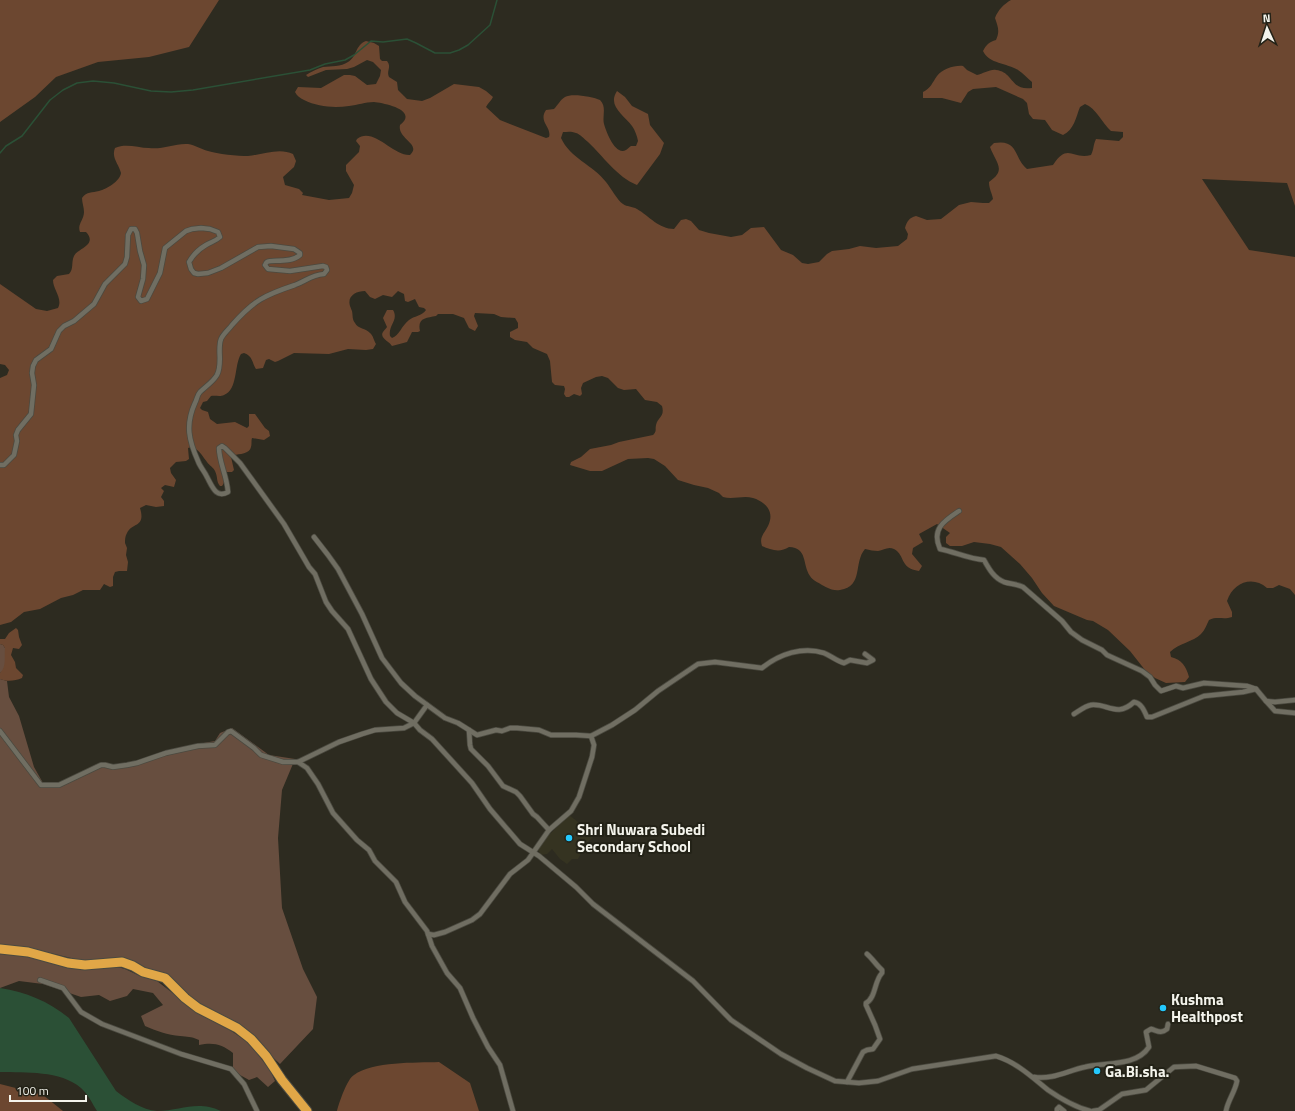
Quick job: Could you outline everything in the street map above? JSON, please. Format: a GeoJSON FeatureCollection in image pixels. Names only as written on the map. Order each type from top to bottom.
{"type":"FeatureCollection","features":[{"type":"Feature","properties":{"kind":"highway"},"geometry":{"type":"LineString","coordinates":[[0,949],[28,952],[68,963],[85,965],[122,962],[143,972],[165,978],[185,998],[198,1008],[237,1028],[251,1039],[266,1056],[282,1080],[307,1111]]}},
{"type":"Feature","properties":{"kind":"street"},"geometry":{"type":"LineString","coordinates":[[0,466],[14,455],[18,430],[31,414],[34,385],[32,373],[36,360],[51,349],[59,331],[64,326],[74,321],[94,304],[105,284],[124,264],[127,257],[128,235],[131,229],[135,229],[137,233],[144,265],[143,278],[138,297],[141,301],[147,299],[160,273],[165,248],[186,231],[201,228],[218,232],[220,237],[216,241],[205,245],[193,256],[189,262],[194,273],[208,273],[221,268],[258,246],[294,249],[300,253],[300,255],[294,259],[279,262],[269,261],[265,264],[268,268],[290,271],[323,266],[326,267],[327,270],[324,274],[311,276],[296,285],[275,291],[261,298],[240,316],[222,337],[220,346],[220,363],[217,375],[197,397],[191,410],[189,433],[192,449],[198,462],[214,490],[220,494],[228,492],[227,480],[220,457],[219,448],[222,446],[225,448],[240,463],[284,524],[309,567],[315,574],[326,602],[348,629],[371,679],[386,702],[432,739],[472,783],[509,832],[520,844],[533,854],[539,856],[593,904],[693,981],[731,1020],[780,1054],[835,1081],[859,1083],[878,1081],[912,1069],[996,1056],[1005,1059],[1074,1106],[1090,1111]]}},
{"type":"Feature","properties":{"kind":"street"},"geometry":{"type":"LineString","coordinates":[[960,511],[944,522],[939,529],[936,537],[940,549],[965,555],[973,560],[984,560],[994,575],[1004,582],[1017,584],[1023,587],[1062,621],[1071,632],[1119,661],[1142,671],[1150,677],[1161,691],[1176,686],[1183,688],[1204,683],[1247,686],[1256,689],[1275,711],[1295,712]]}},
{"type":"Feature","properties":{"kind":"street"},"geometry":{"type":"LineString","coordinates":[[314,537],[338,569],[362,614],[382,658],[401,683],[445,718],[458,723],[476,735],[496,730],[502,731],[510,728],[517,728],[539,730],[551,735],[591,736],[612,725],[635,710],[658,691],[698,664],[715,662],[762,668],[784,655],[799,651],[814,650],[844,663],[850,660],[867,663],[872,660],[865,654]]}},
{"type":"Feature","properties":{"kind":"street"},"geometry":{"type":"LineString","coordinates":[[1074,714],[1093,705],[1116,710],[1123,709],[1130,706],[1134,702],[1137,702],[1141,705],[1147,717],[1152,717],[1204,696],[1243,692],[1256,689]]}},
{"type":"Feature","properties":{"kind":"street"},"geometry":{"type":"LineString","coordinates":[[1266,701],[1275,702],[1295,700]]}},
{"type":"Feature","properties":{"kind":"street"},"geometry":{"type":"LineString","coordinates":[[298,762],[339,742],[362,734],[375,730],[404,728],[414,723],[427,704]]}},
{"type":"Feature","properties":{"kind":"street"},"geometry":{"type":"LineString","coordinates":[[469,730],[471,748],[488,766],[503,786],[516,792],[533,814],[549,830]]}},
{"type":"Feature","properties":{"kind":"street"},"geometry":{"type":"LineString","coordinates":[[0,731],[41,785],[59,785],[101,765],[106,764],[113,767],[126,765],[137,763],[166,753],[198,746],[216,745],[228,732],[231,731],[261,755],[283,762],[298,762],[303,764],[310,772],[333,813],[357,840],[369,850],[376,861],[396,882],[405,902],[427,931],[432,946],[447,973],[460,988],[476,1023],[500,1065],[514,1111]]}},
{"type":"Feature","properties":{"kind":"street"},"geometry":{"type":"LineString","coordinates":[[428,934],[434,935],[446,932],[472,920],[486,907],[488,902],[510,874],[528,860],[549,830],[571,811],[579,797],[592,757],[594,745],[591,736]]}},
{"type":"Feature","properties":{"kind":"street"},"geometry":{"type":"LineString","coordinates":[[847,1082],[863,1052],[873,1049],[880,1039],[866,1003],[870,1001],[877,984],[878,977],[882,973],[882,970],[876,966],[867,954]]}},
{"type":"Feature","properties":{"kind":"street"},"geometry":{"type":"LineString","coordinates":[[40,980],[63,988],[81,1012],[102,1024],[181,1054],[231,1069],[244,1084],[257,1111]]}},
{"type":"Feature","properties":{"kind":"street"},"geometry":{"type":"LineString","coordinates":[[1033,1077],[1051,1078],[1085,1067],[1117,1063],[1135,1058],[1149,1048],[1146,1032],[1151,1029],[1158,1032],[1163,1032],[1167,1029],[1168,1024]]}},
{"type":"Feature","properties":{"kind":"street"},"geometry":{"type":"LineString","coordinates":[[1094,1111],[1099,1110],[1122,1094],[1146,1090],[1174,1067],[1196,1066],[1235,1078],[1237,1081],[1236,1089],[1227,1104],[1226,1111]]}},
{"type":"Feature","properties":{"kind":"street"},"geometry":{"type":"LineString","coordinates":[[1057,1111],[1059,1107],[1064,1111]]}},
{"type":"Feature","properties":{"kind":"shaded area"},"geometry":{"type":"Polygon","coordinates":[[[0,0],[219,0],[189,47],[149,57],[98,62],[56,77],[35,97],[0,122],[0,0]]]}},
{"type":"Feature","properties":{"kind":"shaded area"},"geometry":{"type":"Polygon","coordinates":[[[1011,0],[1295,0],[1295,206],[1287,183],[1202,179],[1249,250],[1295,257],[1295,595],[1290,589],[1279,585],[1273,588],[1267,588],[1255,582],[1249,582],[1238,586],[1227,601],[1232,612],[1232,617],[1215,618],[1209,620],[1204,631],[1198,637],[1170,652],[1171,657],[1181,662],[1186,670],[1189,677],[1185,682],[1166,683],[1155,678],[1145,670],[1130,651],[1108,630],[1093,621],[1087,620],[1054,606],[1020,564],[1001,547],[974,542],[962,546],[950,546],[946,543],[946,537],[950,533],[937,524],[919,534],[923,542],[913,548],[912,554],[922,566],[919,571],[905,565],[898,552],[892,548],[878,551],[865,549],[861,555],[857,573],[852,584],[847,588],[835,590],[822,585],[811,578],[804,557],[799,550],[789,547],[782,550],[776,550],[762,546],[762,538],[770,521],[770,512],[762,502],[758,500],[749,497],[723,497],[719,493],[708,488],[678,480],[665,466],[654,459],[628,459],[602,471],[590,471],[570,465],[571,462],[581,457],[590,449],[653,435],[657,422],[663,412],[662,406],[657,402],[645,400],[636,389],[624,390],[618,388],[608,378],[602,376],[583,383],[581,388],[582,394],[580,396],[574,394],[566,397],[564,394],[564,386],[555,385],[552,382],[550,361],[547,354],[533,348],[527,342],[515,340],[510,337],[510,332],[518,328],[518,323],[515,318],[501,317],[494,314],[475,313],[474,316],[478,326],[475,331],[469,328],[464,318],[453,314],[438,314],[436,316],[423,319],[419,327],[420,331],[412,332],[407,342],[392,346],[382,336],[383,331],[387,327],[383,318],[387,310],[393,310],[395,314],[390,329],[390,336],[392,338],[397,335],[409,320],[422,314],[426,310],[419,307],[415,299],[408,302],[405,301],[404,294],[398,291],[392,297],[383,295],[375,299],[370,297],[365,291],[362,291],[353,295],[350,299],[349,302],[354,322],[356,325],[368,331],[372,335],[376,344],[373,349],[348,349],[329,354],[294,353],[275,362],[269,359],[266,360],[263,368],[256,369],[252,360],[247,354],[241,354],[237,364],[232,388],[222,396],[211,396],[207,401],[203,402],[200,408],[208,412],[210,419],[217,424],[235,422],[247,428],[249,426],[249,414],[255,414],[269,431],[270,436],[264,440],[252,438],[249,451],[231,457],[234,470],[232,472],[226,472],[222,486],[220,486],[217,481],[214,470],[199,452],[194,448],[188,448],[189,459],[186,461],[176,462],[170,468],[171,473],[176,480],[174,487],[165,485],[161,488],[164,491],[161,497],[164,501],[164,506],[156,507],[146,505],[140,508],[140,522],[129,530],[125,537],[128,562],[127,571],[115,572],[113,577],[113,586],[110,587],[104,584],[100,590],[83,590],[73,595],[61,598],[40,609],[24,612],[11,622],[0,625],[0,378],[7,375],[9,370],[5,365],[0,364],[0,284],[36,309],[47,311],[58,308],[59,297],[54,287],[53,280],[57,276],[69,274],[74,256],[89,243],[90,240],[86,232],[80,232],[79,229],[84,212],[82,198],[88,193],[99,191],[113,184],[120,176],[121,173],[114,155],[115,148],[128,146],[154,148],[188,144],[212,152],[233,155],[248,156],[276,151],[288,152],[293,154],[296,161],[294,167],[283,177],[285,185],[299,189],[303,193],[302,195],[329,200],[349,198],[354,185],[346,171],[346,165],[359,152],[360,146],[356,141],[357,139],[363,136],[370,136],[403,154],[410,155],[413,151],[411,144],[400,130],[400,125],[405,120],[403,111],[392,106],[374,102],[343,107],[320,106],[303,99],[295,92],[298,87],[321,88],[344,75],[355,76],[367,85],[376,84],[381,70],[373,62],[367,60],[347,69],[326,70],[308,77],[306,75],[323,67],[345,64],[351,60],[360,45],[366,41],[379,46],[380,59],[382,61],[387,61],[388,63],[389,77],[397,82],[398,90],[407,99],[422,101],[454,84],[479,87],[493,97],[486,107],[500,120],[546,138],[549,137],[549,130],[544,121],[544,114],[546,110],[554,109],[565,97],[572,95],[600,100],[603,106],[604,124],[607,132],[615,146],[622,151],[631,146],[636,146],[638,141],[633,128],[615,106],[614,96],[617,91],[625,97],[632,106],[648,114],[650,125],[664,143],[660,154],[637,185],[617,172],[579,134],[563,132],[561,138],[570,151],[601,176],[621,202],[637,209],[659,225],[674,229],[681,220],[686,219],[691,221],[699,230],[731,237],[742,235],[751,228],[764,227],[781,250],[793,255],[802,263],[808,264],[819,262],[832,251],[860,246],[876,248],[898,246],[907,239],[908,234],[905,228],[910,219],[916,216],[927,220],[941,219],[959,205],[971,202],[989,203],[993,199],[989,182],[998,174],[999,170],[990,147],[994,143],[1002,142],[1012,146],[1019,159],[1027,169],[1053,165],[1058,158],[1067,153],[1085,156],[1091,155],[1096,139],[1119,141],[1123,137],[1123,132],[1111,131],[1096,112],[1085,104],[1080,107],[1070,130],[1063,135],[1052,130],[1045,120],[1033,119],[1029,114],[1027,103],[1023,99],[996,87],[973,89],[968,92],[961,103],[942,98],[923,98],[923,92],[930,87],[939,74],[945,69],[956,66],[963,66],[967,70],[977,75],[991,70],[1002,71],[1020,87],[1032,88],[1032,82],[1020,71],[994,61],[983,51],[988,44],[996,40],[998,29],[995,18],[1006,3],[1011,0]]]}},
{"type":"Feature","properties":{"kind":"shaded area"},"geometry":{"type":"Polygon","coordinates":[[[16,628],[18,630],[22,645],[19,649],[13,648],[11,655],[15,662],[16,668],[23,675],[22,678],[17,680],[3,680],[0,679],[0,673],[4,668],[5,648],[0,644],[0,639],[5,639],[9,633],[16,628]]]}},
{"type":"Feature","properties":{"kind":"shaded area"},"geometry":{"type":"Polygon","coordinates":[[[0,644],[5,648],[5,665],[3,671],[0,673],[0,644]]]}},
{"type":"Feature","properties":{"kind":"shaded area"},"geometry":{"type":"Polygon","coordinates":[[[0,679],[7,681],[9,697],[19,716],[34,767],[43,783],[60,782],[97,764],[105,762],[114,765],[135,763],[148,757],[181,747],[215,741],[220,733],[232,728],[269,755],[295,759],[282,790],[278,838],[282,908],[303,969],[317,997],[313,1029],[280,1064],[239,1026],[226,1017],[198,1004],[141,966],[127,960],[108,958],[88,962],[33,949],[0,947],[0,679]]]}},
{"type":"Feature","properties":{"kind":"shaded area","name":"Shri Nuwara Subedi Secondary School"},"geometry":{"type":"Polygon","coordinates":[[[569,815],[582,825],[585,822],[593,826],[598,832],[578,852],[581,853],[578,859],[572,859],[567,864],[560,859],[552,849],[547,854],[541,855],[538,850],[541,843],[569,815]]]}},
{"type":"Feature","properties":{"kind":"shaded area"},"geometry":{"type":"Polygon","coordinates":[[[0,953],[114,966],[157,981],[192,1008],[224,1026],[249,1043],[270,1070],[275,1081],[268,1087],[257,1077],[249,1080],[240,1075],[233,1069],[233,1053],[221,1046],[213,1044],[199,1045],[199,1040],[167,1034],[145,1026],[141,1016],[163,1005],[153,993],[133,989],[127,996],[110,1001],[99,995],[81,997],[43,984],[19,981],[0,988],[0,953]]]}},
{"type":"Feature","properties":{"kind":"shaded area"},"geometry":{"type":"Polygon","coordinates":[[[0,988],[19,992],[36,998],[45,1002],[69,1018],[116,1091],[141,1107],[157,1111],[97,1111],[88,1096],[73,1082],[53,1075],[0,1072],[0,988]]]}},
{"type":"Feature","properties":{"kind":"shaded area"},"geometry":{"type":"Polygon","coordinates":[[[439,1062],[470,1083],[479,1111],[337,1111],[341,1097],[351,1077],[362,1070],[383,1065],[439,1062]]]}},
{"type":"Feature","properties":{"kind":"shaded area"},"geometry":{"type":"Polygon","coordinates":[[[0,1084],[43,1095],[63,1111],[0,1111],[0,1084]]]}},
{"type":"Feature","properties":{"kind":"shaded area"},"geometry":{"type":"Polygon","coordinates":[[[204,1106],[221,1111],[166,1111],[204,1106]]]}},
{"type":"Feature","properties":{"kind":"waterway"},"geometry":{"type":"LineString","coordinates":[[0,153],[6,146],[22,136],[50,100],[63,90],[77,83],[93,81],[114,83],[151,91],[171,92],[193,90],[310,70],[325,64],[345,60],[354,55],[371,41],[383,42],[407,39],[435,53],[450,53],[468,45],[490,25],[497,0]]}},
{"type":"Feature","properties":{"kind":"place","name":"Shri Nuwara Subedi Secondary School"},"geometry":{"type":"Point","coordinates":[569,838]}},
{"type":"Feature","properties":{"kind":"place","name":"Kushma Healthpost"},"geometry":{"type":"Point","coordinates":[1163,1008]}},
{"type":"Feature","properties":{"kind":"place","name":"Ga.Bi.sha."},"geometry":{"type":"Point","coordinates":[1097,1071]}}]}
